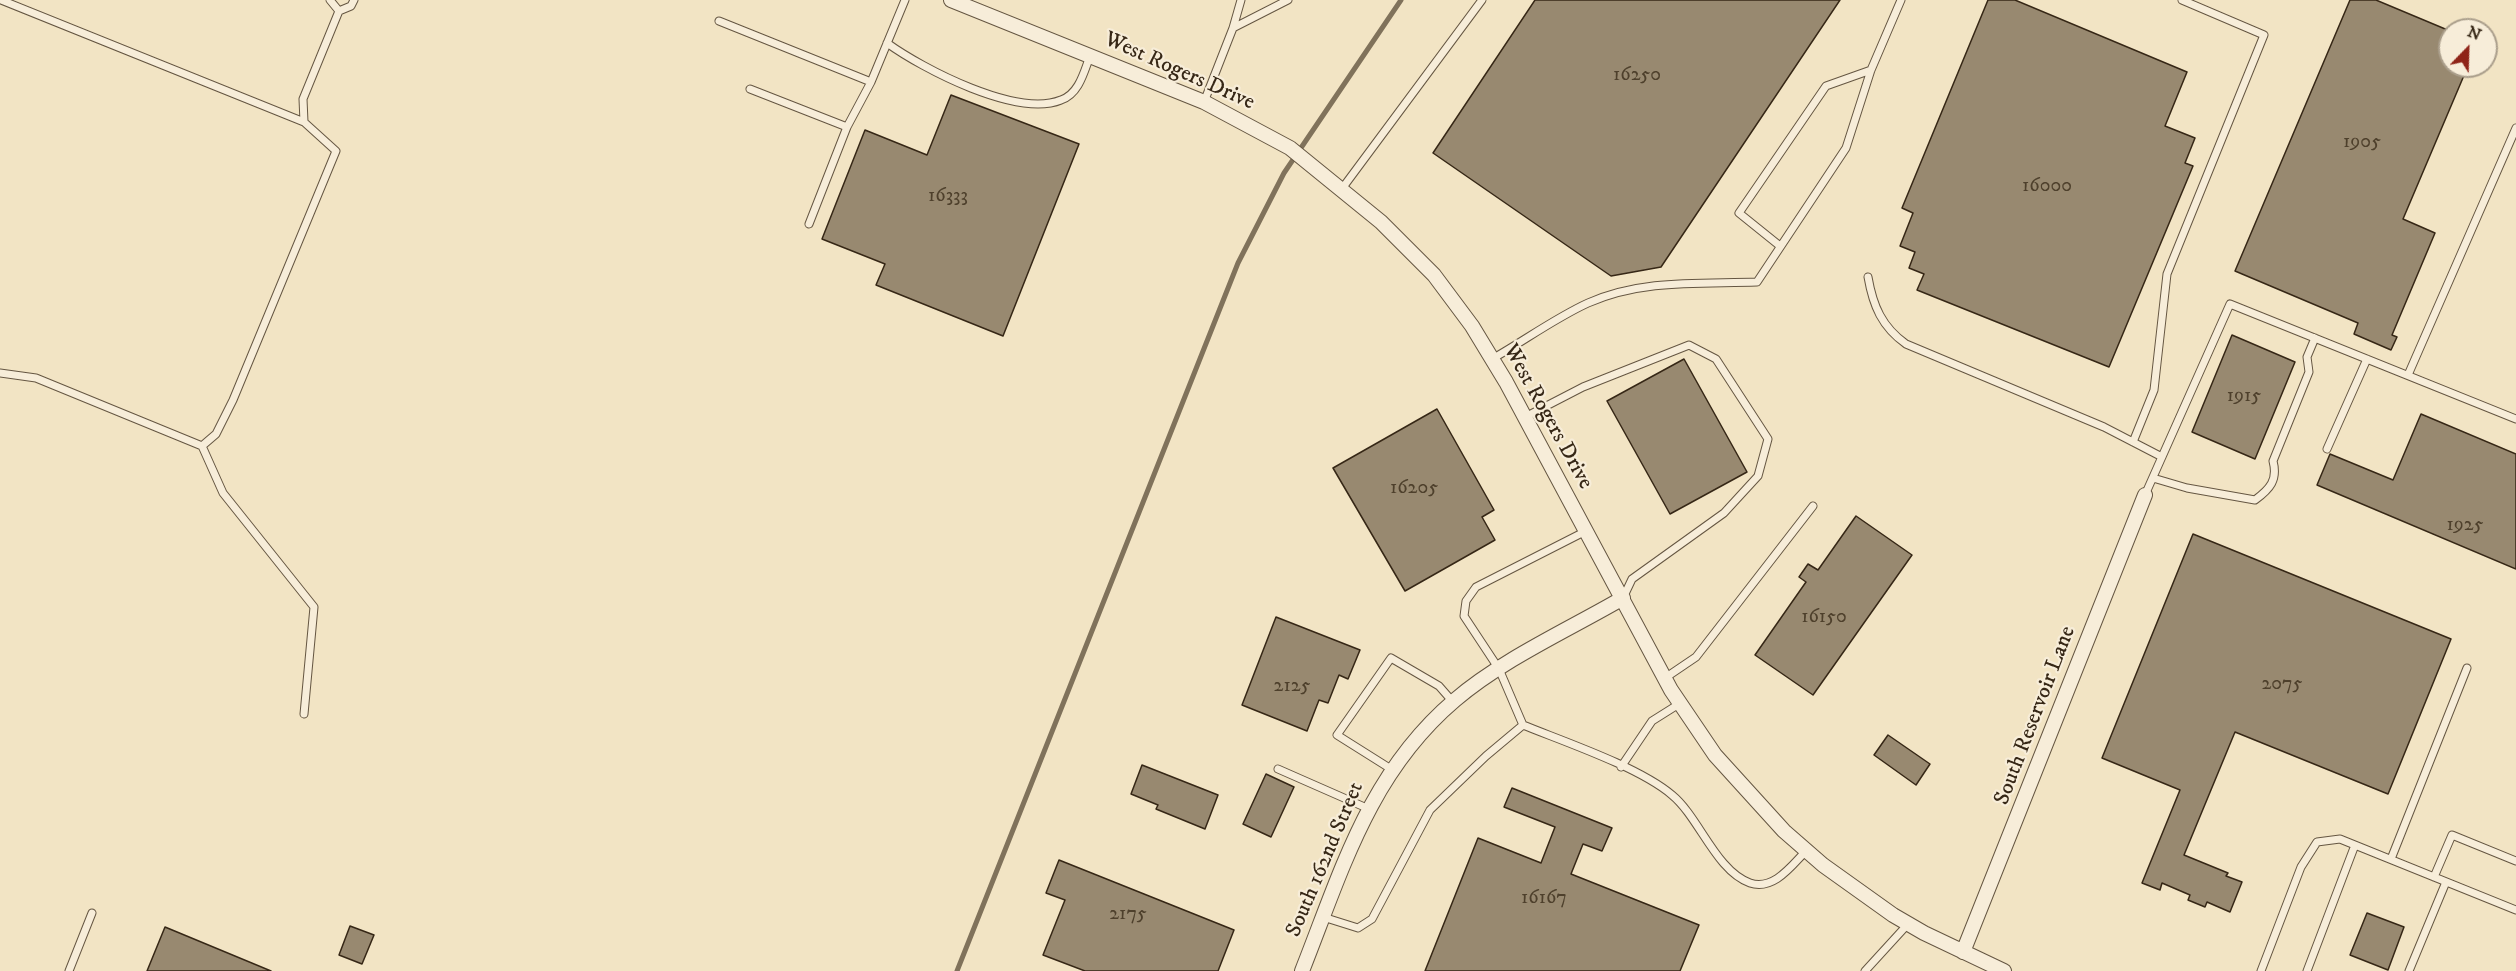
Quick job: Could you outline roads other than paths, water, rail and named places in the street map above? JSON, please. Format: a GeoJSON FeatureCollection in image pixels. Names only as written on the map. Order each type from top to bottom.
{"type":"FeatureCollection","features":[{"type":"Feature","properties":{"kind":"street","name":"West Rogers Drive"},"geometry":{"type":"LineString","coordinates":[[951,0],[980,6],[1090,56],[1204,102],[1290,148],[1412,250],[1472,326],[1492,359],[1679,704],[1723,764],[1769,816],[1806,850],[1863,895],[1908,924],[2004,971]]}},
{"type":"Feature","properties":{"kind":"street","name":"South Reservoir Lane"},"geometry":{"type":"LineString","coordinates":[[1963,952],[2027,798],[2145,495]]}},
{"type":"Feature","properties":{"kind":"street","name":"South 162nd Street"},"geometry":{"type":"LineString","coordinates":[[1302,971],[1369,809],[1391,770],[1425,728],[1453,702],[1499,669],[1623,598]]}},
{"type":"Feature","properties":{"kind":"lane"},"geometry":{"type":"LineString","coordinates":[[1,0],[304,122],[336,151],[233,400],[216,434],[202,446]]}},
{"type":"Feature","properties":{"kind":"lane"},"geometry":{"type":"LineString","coordinates":[[330,0],[339,11]]}},
{"type":"Feature","properties":{"kind":"lane"},"geometry":{"type":"LineString","coordinates":[[304,122],[303,99],[339,11],[351,6],[354,0]]}},
{"type":"Feature","properties":{"kind":"lane"},"geometry":{"type":"LineString","coordinates":[[809,224],[847,127],[871,82],[905,0]]}},
{"type":"Feature","properties":{"kind":"lane"},"geometry":{"type":"LineString","coordinates":[[1204,102],[1233,28],[1241,0]]}},
{"type":"Feature","properties":{"kind":"lane"},"geometry":{"type":"LineString","coordinates":[[1233,28],[1288,0]]}},
{"type":"Feature","properties":{"kind":"lane"},"geometry":{"type":"LineString","coordinates":[[1341,190],[1482,0]]}},
{"type":"Feature","properties":{"kind":"lane"},"geometry":{"type":"LineString","coordinates":[[1492,359],[1565,316],[1604,298],[1648,287],[1689,282],[1757,282],[1846,148],[1872,70],[1902,0]]}},
{"type":"Feature","properties":{"kind":"lane"},"geometry":{"type":"LineString","coordinates":[[2133,442],[2154,390],[2167,274],[2264,35],[2182,0]]}},
{"type":"Feature","properties":{"kind":"lane"},"geometry":{"type":"LineString","coordinates":[[719,21],[871,82]]}},
{"type":"Feature","properties":{"kind":"lane"},"geometry":{"type":"LineString","coordinates":[[887,43],[911,60],[1004,101],[1041,104],[1062,100],[1077,88],[1090,56]]}},
{"type":"Feature","properties":{"kind":"lane"},"geometry":{"type":"LineString","coordinates":[[1780,246],[1739,213],[1826,86],[1872,70]]}},
{"type":"Feature","properties":{"kind":"lane"},"geometry":{"type":"LineString","coordinates":[[750,89],[847,127]]}},
{"type":"Feature","properties":{"kind":"lane"},"geometry":{"type":"LineString","coordinates":[[2408,375],[2516,128]]}},
{"type":"Feature","properties":{"kind":"lane"},"geometry":{"type":"LineString","coordinates":[[1868,277],[1875,308],[1894,335],[1906,344],[2104,427],[2162,457]]}},
{"type":"Feature","properties":{"kind":"lane"},"geometry":{"type":"LineString","coordinates":[[2145,495],[2230,304],[2516,419]]}},
{"type":"Feature","properties":{"kind":"lane"},"geometry":{"type":"LineString","coordinates":[[2152,478],[2187,488],[2255,500],[2269,490],[2276,474],[2273,461],[2309,372],[2307,357],[2315,338]]}},
{"type":"Feature","properties":{"kind":"lane"},"geometry":{"type":"LineString","coordinates":[[1525,417],[1583,387],[1689,345],[1716,359],[1768,439],[1758,476],[1724,513],[1632,579],[1623,598]]}},
{"type":"Feature","properties":{"kind":"lane"},"geometry":{"type":"LineString","coordinates":[[2327,449],[2367,359]]}},
{"type":"Feature","properties":{"kind":"lane"},"geometry":{"type":"LineString","coordinates":[[0,373],[36,378],[202,446],[223,493],[314,607],[304,714]]}},
{"type":"Feature","properties":{"kind":"lane"},"geometry":{"type":"LineString","coordinates":[[1665,678],[1696,657],[1813,506]]}},
{"type":"Feature","properties":{"kind":"lane"},"geometry":{"type":"LineString","coordinates":[[1586,531],[1476,587],[1466,601],[1464,616],[1499,669],[1523,725],[1621,767],[1673,795],[1729,868],[1750,883],[1767,884],[1782,874],[1806,850]]}},
{"type":"Feature","properties":{"kind":"lane"},"geometry":{"type":"LineString","coordinates":[[1391,770],[1337,735],[1391,658],[1439,686],[1453,702]]}},
{"type":"Feature","properties":{"kind":"lane"},"geometry":{"type":"LineString","coordinates":[[2391,859],[2467,668]]}},
{"type":"Feature","properties":{"kind":"lane"},"geometry":{"type":"LineString","coordinates":[[1621,767],[1652,721],[1679,704]]}},
{"type":"Feature","properties":{"kind":"lane"},"geometry":{"type":"LineString","coordinates":[[1323,917],[1358,928],[1372,920],[1430,810],[1486,756],[1523,725]]}},
{"type":"Feature","properties":{"kind":"lane"},"geometry":{"type":"LineString","coordinates":[[1278,769],[1369,809]]}},
{"type":"Feature","properties":{"kind":"lane"},"geometry":{"type":"LineString","coordinates":[[2434,877],[2452,835],[2516,861]]}},
{"type":"Feature","properties":{"kind":"lane"},"geometry":{"type":"LineString","coordinates":[[2261,971],[2301,867],[2317,842],[2340,839],[2516,910]]}},
{"type":"Feature","properties":{"kind":"lane"},"geometry":{"type":"LineString","coordinates":[[2307,971],[2355,845]]}},
{"type":"Feature","properties":{"kind":"lane"},"geometry":{"type":"LineString","coordinates":[[2409,971],[2446,882]]}},
{"type":"Feature","properties":{"kind":"lane"},"geometry":{"type":"LineString","coordinates":[[69,971],[92,913]]}},
{"type":"Feature","properties":{"kind":"lane"},"geometry":{"type":"LineString","coordinates":[[1865,971],[1908,924]]}},
{"type":"Feature","properties":{"kind":"waterway"},"geometry":{"type":"LineString","coordinates":[[957,971],[1238,263],[1284,173],[1401,0]]}}]}
